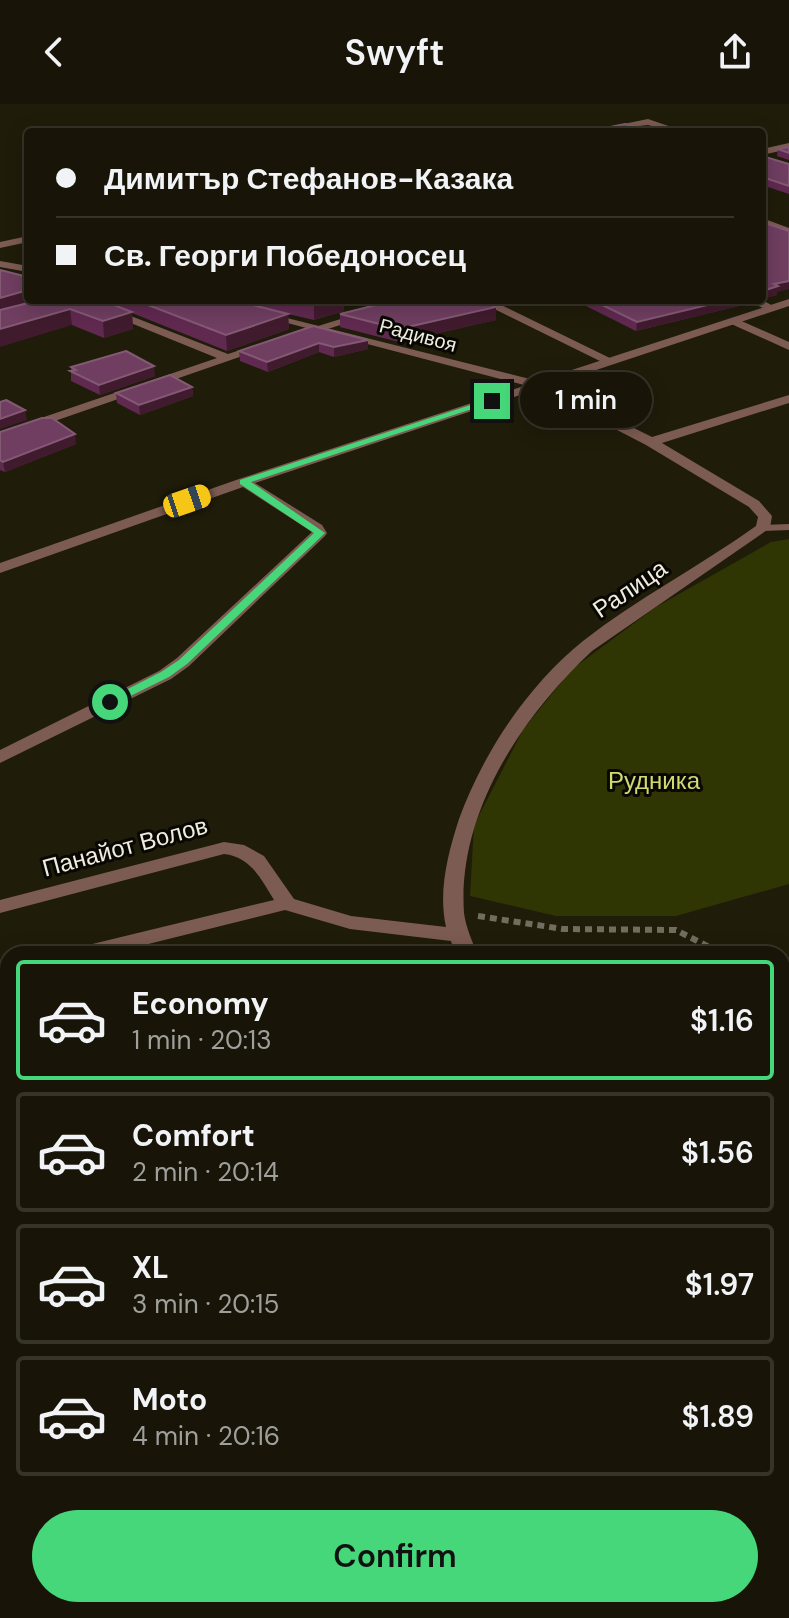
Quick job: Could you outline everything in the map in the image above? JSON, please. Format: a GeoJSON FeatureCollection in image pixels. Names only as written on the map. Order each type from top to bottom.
{"type":"FeatureCollection","features":[{"type":"Feature","properties":{"kind":"street"},"geometry":{"type":"LineString","coordinates":[[612,128],[648,122],[668,128]]}},
{"type":"Feature","properties":{"kind":"street"},"geometry":{"type":"LineString","coordinates":[[766,154],[789,146]]}},
{"type":"Feature","properties":{"kind":"street"},"geometry":{"type":"LineString","coordinates":[[766,157],[776,162]]}},
{"type":"Feature","properties":{"kind":"street"},"geometry":{"type":"LineString","coordinates":[[766,222],[789,231]]}},
{"type":"Feature","properties":{"kind":"street"},"geometry":{"type":"LineString","coordinates":[[0,245],[24,240]]}},
{"type":"Feature","properties":{"kind":"street"},"geometry":{"type":"LineString","coordinates":[[0,264],[24,268]]}},
{"type":"Feature","properties":{"kind":"street"},"geometry":{"type":"LineString","coordinates":[[0,568],[244,482],[789,302]]}},
{"type":"Feature","properties":{"kind":"street"},"geometry":{"type":"LineString","coordinates":[[90,304],[229,359]]}},
{"type":"Feature","properties":{"kind":"street"},"geometry":{"type":"LineString","coordinates":[[289,338],[400,304]]}},
{"type":"Feature","properties":{"kind":"street"},"geometry":{"type":"LineString","coordinates":[[490,304],[610,361]]}},
{"type":"Feature","properties":{"kind":"street"},"geometry":{"type":"LineString","coordinates":[[762,304],[771,308]]}},
{"type":"Feature","properties":{"kind":"street","name":"Радивоя"},"geometry":{"type":"LineString","coordinates":[[253,313],[539,385]]}},
{"type":"Feature","properties":{"kind":"street"},"geometry":{"type":"LineString","coordinates":[[733,321],[789,346]]}},
{"type":"Feature","properties":{"kind":"street"},"geometry":{"type":"LineString","coordinates":[[0,436],[274,343]]}},
{"type":"Feature","properties":{"kind":"street"},"geometry":{"type":"LineString","coordinates":[[539,385],[651,442],[754,504],[765,516],[763,528]]}},
{"type":"Feature","properties":{"kind":"street"},"geometry":{"type":"LineString","coordinates":[[651,442],[789,399]]}},
{"type":"Feature","properties":{"kind":"street"},"geometry":{"type":"LineString","coordinates":[[0,757],[165,675],[183,662],[320,533],[317,528],[244,482]]}},
{"type":"Feature","properties":{"kind":"street","name":"Ралица"},"geometry":{"type":"LineString","coordinates":[[463,944],[454,912],[466,823],[476,798],[520,719],[549,681],[586,647],[763,528]]}},
{"type":"Feature","properties":{"kind":"street","name":"Панайот Волов"},"geometry":{"type":"LineString","coordinates":[[0,907],[208,850],[232,848],[254,855],[286,903]]}},
{"type":"Feature","properties":{"kind":"street"},"geometry":{"type":"LineString","coordinates":[[112,946],[286,903],[350,922],[463,944]]}},
{"type":"Feature","properties":{"kind":"lane"},"geometry":{"type":"LineString","coordinates":[[763,528],[789,527]]}},
{"type":"Feature","properties":{"kind":"path"},"geometry":{"type":"LineString","coordinates":[[454,912],[563,929],[676,930],[707,946]]}},
{"type":"Feature","properties":{"kind":"green space","name":"Рудника"},"geometry":{"type":"Polygon","coordinates":[[[789,539],[789,884],[676,916],[556,916],[470,896],[474,825],[523,730],[571,670],[656,607],[771,542],[789,539]]]}},
{"type":"Feature","properties":{"kind":"building"},"geometry":{"type":"Polygon","coordinates":[[[625,124],[638,128],[605,128],[625,124]]]}},
{"type":"Feature","properties":{"kind":"building"},"geometry":{"type":"Polygon","coordinates":[[[766,157],[789,164],[789,186],[766,178],[766,157]]]}},
{"type":"Feature","properties":{"kind":"building"},"geometry":{"type":"Polygon","coordinates":[[[766,225],[789,231],[789,281],[774,284],[778,286],[766,290],[766,225]]]}},
{"type":"Feature","properties":{"kind":"building"},"geometry":{"type":"Polygon","coordinates":[[[0,270],[24,276],[24,291],[0,298],[0,270]]]}},
{"type":"Feature","properties":{"kind":"building"},"geometry":{"type":"Polygon","coordinates":[[[24,304],[111,304],[132,312],[103,321],[70,309],[0,329],[0,310],[24,304]]]}},
{"type":"Feature","properties":{"kind":"building"},"geometry":{"type":"Polygon","coordinates":[[[145,304],[249,304],[288,314],[226,335],[145,304]]]}},
{"type":"Feature","properties":{"kind":"building"},"geometry":{"type":"Polygon","coordinates":[[[380,304],[490,304],[496,307],[399,329],[340,314],[380,304]]]}},
{"type":"Feature","properties":{"kind":"building"},"geometry":{"type":"Polygon","coordinates":[[[600,304],[711,304],[637,322],[600,304]]]}},
{"type":"Feature","properties":{"kind":"building"},"geometry":{"type":"Polygon","coordinates":[[[313,326],[368,340],[334,347],[319,343],[267,362],[239,351],[313,326]]]}},
{"type":"Feature","properties":{"kind":"building"},"geometry":{"type":"Polygon","coordinates":[[[126,351],[154,366],[99,385],[70,371],[76,370],[71,367],[126,351]]]}},
{"type":"Feature","properties":{"kind":"building"},"geometry":{"type":"Polygon","coordinates":[[[170,375],[192,387],[139,405],[116,393],[170,375]]]}},
{"type":"Feature","properties":{"kind":"building"},"geometry":{"type":"Polygon","coordinates":[[[6,400],[25,410],[0,419],[0,402],[6,400]]]}},
{"type":"Feature","properties":{"kind":"building"},"geometry":{"type":"Polygon","coordinates":[[[42,418],[52,418],[75,434],[3,462],[0,460],[0,432],[42,418]]]}},
{"type":"Feature","properties":{"kind":"route"},"geometry":{"type":"LineString","coordinates":[[110,702],[165,675],[183,662],[320,533],[317,528],[244,482],[492,401]]}}]}
